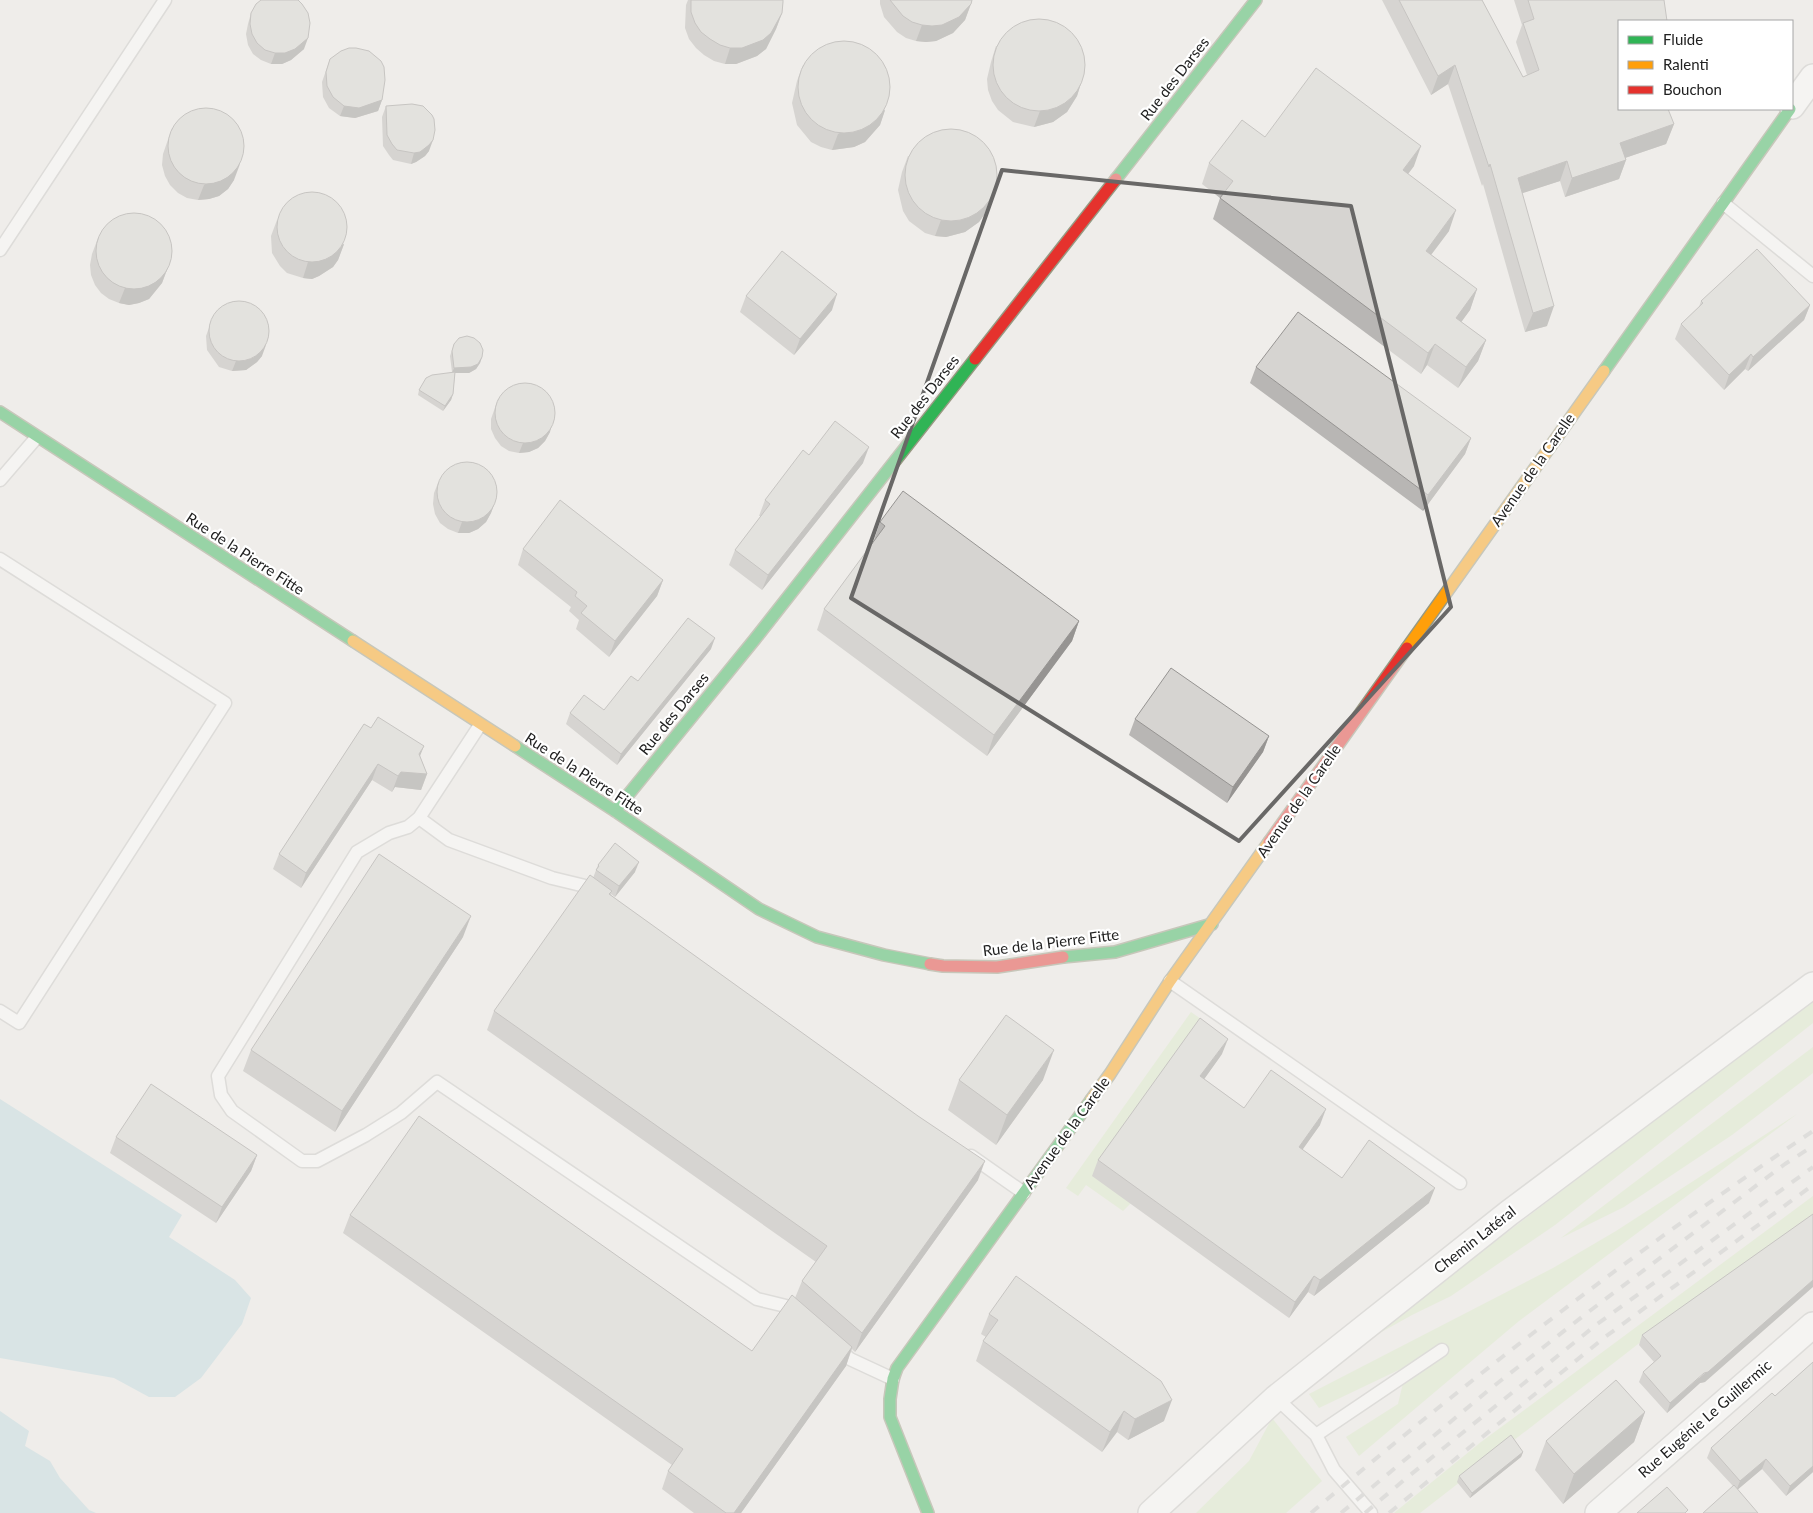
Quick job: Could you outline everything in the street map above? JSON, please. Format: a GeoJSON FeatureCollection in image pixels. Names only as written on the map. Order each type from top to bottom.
{"type":"FeatureCollection","features":[{"type":"Feature","properties":{"kind":"street","name":"Rue des Darses"},"geometry":{"type":"LineString","coordinates":[[615,811],[755,639],[1256,0]]}},
{"type":"Feature","properties":{"kind":"street","name":"Avenue de la Carelle"},"geometry":{"type":"LineString","coordinates":[[1793,105],[1813,76]]}},
{"type":"Feature","properties":{"kind":"street","name":"Avenue de la Carelle"},"geometry":{"type":"LineString","coordinates":[[928,1513],[890,1417],[890,1399],[897,1368],[1110,1074],[1170,981],[1790,110]]}},
{"type":"Feature","properties":{"kind":"street","name":"Rue de la Pierre Fitte"},"geometry":{"type":"LineString","coordinates":[[0,412],[615,811],[759,910],[817,937],[884,955],[943,966],[997,968],[1055,958],[1115,952],[1212,924]]}},
{"type":"Feature","properties":{"kind":"street","name":"Chemin Latéral"},"geometry":{"type":"LineString","coordinates":[[1151,1513],[1276,1398],[1509,1213],[1813,985]]}},
{"type":"Feature","properties":{"kind":"street","name":"Rue Eugénie Le Guillermic"},"geometry":{"type":"LineString","coordinates":[[1598,1513],[1813,1325]]}},
{"type":"Feature","properties":{"kind":"lane"},"geometry":{"type":"LineString","coordinates":[[0,250],[165,0]]}},
{"type":"Feature","properties":{"kind":"lane"},"geometry":{"type":"LineString","coordinates":[[1723,203],[1813,276]]}},
{"type":"Feature","properties":{"kind":"lane"},"geometry":{"type":"LineString","coordinates":[[0,480],[37,437]]}},
{"type":"Feature","properties":{"kind":"lane"},"geometry":{"type":"LineString","coordinates":[[0,559],[225,703],[18,1023],[0,1010]]}},
{"type":"Feature","properties":{"kind":"lane"},"geometry":{"type":"LineString","coordinates":[[480,725],[419,818],[408,827],[389,833],[357,852],[218,1076],[221,1095],[232,1111],[302,1161],[317,1161],[366,1135],[401,1113],[437,1082],[757,1299],[790,1306],[805,1320]]}},
{"type":"Feature","properties":{"kind":"lane"},"geometry":{"type":"LineString","coordinates":[[419,818],[449,840],[552,878],[585,886],[610,903]]}},
{"type":"Feature","properties":{"kind":"lane"},"geometry":{"type":"LineString","coordinates":[[1170,981],[1460,1183]]}},
{"type":"Feature","properties":{"kind":"lane"},"geometry":{"type":"LineString","coordinates":[[961,1149],[1024,1193]]}},
{"type":"Feature","properties":{"kind":"lane"},"geometry":{"type":"LineString","coordinates":[[828,1339],[850,1359],[893,1379]]}},
{"type":"Feature","properties":{"kind":"lane"},"geometry":{"type":"LineString","coordinates":[[1316,1435],[1442,1350]]}},
{"type":"Feature","properties":{"kind":"lane"},"geometry":{"type":"LineString","coordinates":[[1276,1398],[1316,1435],[1334,1470],[1371,1513]]}},
{"type":"Feature","properties":{"kind":"highlighted area"},"geometry":{"type":"Polygon","coordinates":[[[1002,170],[1351,206],[1451,607],[1239,841],[851,598],[1002,170]]]}},
{"type":"Feature","properties":{"kind":"green space"},"geometry":{"type":"Polygon","coordinates":[[[1813,1000],[1813,1023],[1555,1225],[1451,1296],[1360,1344],[1813,1000]]]}},
{"type":"Feature","properties":{"kind":"green space"},"geometry":{"type":"Polygon","coordinates":[[[1191,1012],[1201,1019],[1189,1034],[1131,1203],[1123,1211],[1086,1185],[1078,1196],[1066,1188],[1191,1012]]]}},
{"type":"Feature","properties":{"kind":"green space"},"geometry":{"type":"Polygon","coordinates":[[[1813,1047],[1813,1073],[1732,1135],[1624,1207],[1561,1238],[1813,1047]]]}},
{"type":"Feature","properties":{"kind":"green space"},"geometry":{"type":"Polygon","coordinates":[[[1797,1114],[1519,1321],[1359,1456],[1346,1437],[1398,1404],[1407,1366],[1319,1408],[1309,1394],[1553,1268],[1616,1231],[1797,1114]]]}},
{"type":"Feature","properties":{"kind":"green space"},"geometry":{"type":"Polygon","coordinates":[[[1813,1196],[1813,1220],[1700,1296],[1420,1513],[1394,1513],[1481,1442],[1813,1196]]]}},
{"type":"Feature","properties":{"kind":"green space"},"geometry":{"type":"Polygon","coordinates":[[[1272,1418],[1322,1481],[1286,1513],[1196,1513],[1249,1461],[1272,1418]]]}},
{"type":"Feature","properties":{"kind":"water"},"geometry":{"type":"Polygon","coordinates":[[[0,1099],[182,1215],[169,1237],[235,1280],[251,1298],[242,1324],[201,1378],[175,1397],[149,1397],[114,1378],[0,1358],[0,1099]]]}},
{"type":"Feature","properties":{"kind":"water"},"geometry":{"type":"Polygon","coordinates":[[[0,1411],[29,1431],[25,1446],[50,1461],[60,1478],[89,1510],[96,1513],[0,1513],[0,1411]]]}},
{"type":"Feature","properties":{"kind":"building"},"geometry":{"type":"Polygon","coordinates":[[[261,0],[298,0],[308,13],[310,23],[308,38],[295,49],[285,53],[265,50],[257,43],[252,34],[250,24],[251,13],[256,4],[261,0]]]}},
{"type":"Feature","properties":{"kind":"building"},"geometry":{"type":"Polygon","coordinates":[[[691,0],[783,0],[783,2],[782,13],[771,33],[763,40],[742,48],[730,48],[720,45],[701,32],[691,12],[691,0]]]}},
{"type":"Feature","properties":{"kind":"building"},"geometry":{"type":"Polygon","coordinates":[[[890,0],[972,0],[971,4],[959,17],[942,25],[932,26],[912,22],[903,16],[890,0]]]}},
{"type":"Feature","properties":{"kind":"building"},"geometry":{"type":"Polygon","coordinates":[[[1399,0],[1482,0],[1523,77],[1539,70],[1523,23],[1534,19],[1528,0],[1664,0],[1667,20],[1618,20],[1618,110],[1668,110],[1674,124],[1620,143],[1626,160],[1572,178],[1567,161],[1518,178],[1554,306],[1533,313],[1490,164],[1489,167],[1455,65],[1438,76],[1399,0]]]}},
{"type":"Feature","properties":{"kind":"building"},"geometry":{"type":"Polygon","coordinates":[[[1039,19],[1057,23],[1071,33],[1081,47],[1085,65],[1081,83],[1071,97],[1057,107],[1039,111],[1021,107],[1007,97],[997,83],[993,65],[997,47],[1007,33],[1021,23],[1039,19]]]}},
{"type":"Feature","properties":{"kind":"building"},"geometry":{"type":"Polygon","coordinates":[[[844,41],[862,44],[877,54],[887,69],[890,87],[887,105],[877,120],[862,130],[844,133],[826,130],[811,120],[801,105],[798,87],[801,69],[811,54],[826,44],[844,41]]]}},
{"type":"Feature","properties":{"kind":"building"},"geometry":{"type":"Polygon","coordinates":[[[349,48],[369,51],[381,61],[384,67],[385,80],[382,100],[359,108],[344,106],[333,97],[327,86],[326,72],[330,59],[349,48]]]}},
{"type":"Feature","properties":{"kind":"building"},"geometry":{"type":"Polygon","coordinates":[[[1316,68],[1421,146],[1403,170],[1456,210],[1426,251],[1477,289],[1456,318],[1486,340],[1466,367],[1435,344],[1428,353],[1220,198],[1233,181],[1209,163],[1242,120],[1265,137],[1316,68]]]}},
{"type":"Feature","properties":{"kind":"building"},"geometry":{"type":"Polygon","coordinates":[[[412,104],[423,106],[432,115],[435,130],[433,140],[429,145],[420,152],[414,153],[397,150],[387,135],[386,106],[412,104]]]}},
{"type":"Feature","properties":{"kind":"building"},"geometry":{"type":"Polygon","coordinates":[[[206,108],[221,111],[233,119],[241,131],[244,146],[241,161],[233,173],[221,181],[206,184],[191,181],[179,173],[171,161],[168,146],[171,131],[179,119],[191,111],[206,108]]]}},
{"type":"Feature","properties":{"kind":"building"},"geometry":{"type":"Polygon","coordinates":[[[951,129],[969,132],[984,142],[994,157],[997,175],[994,193],[984,208],[969,218],[951,221],[933,218],[918,208],[908,193],[905,175],[908,157],[918,142],[933,132],[951,129]]]}},
{"type":"Feature","properties":{"kind":"building"},"geometry":{"type":"Polygon","coordinates":[[[319,192],[332,198],[341,207],[345,213],[347,227],[345,241],[337,252],[326,260],[305,262],[298,260],[287,252],[279,241],[277,220],[279,213],[287,202],[298,194],[319,192]]]}},
{"type":"Feature","properties":{"kind":"building"},"geometry":{"type":"Polygon","coordinates":[[[134,213],[148,216],[161,224],[169,237],[172,251],[169,265],[161,278],[148,286],[134,289],[120,286],[107,278],[99,265],[96,251],[99,237],[107,224],[120,216],[134,213]]]}},
{"type":"Feature","properties":{"kind":"building"},"geometry":{"type":"Polygon","coordinates":[[[1757,249],[1810,305],[1753,357],[1751,354],[1729,375],[1681,324],[1703,303],[1701,301],[1757,249]]]}},
{"type":"Feature","properties":{"kind":"building"},"geometry":{"type":"Polygon","coordinates":[[[782,251],[837,294],[800,339],[746,296],[782,251]]]}},
{"type":"Feature","properties":{"kind":"building"},"geometry":{"type":"Polygon","coordinates":[[[239,301],[255,306],[260,310],[264,315],[269,331],[264,347],[260,352],[255,356],[239,361],[223,356],[218,352],[214,347],[209,331],[214,315],[218,310],[223,306],[239,301]]]}},
{"type":"Feature","properties":{"kind":"building"},"geometry":{"type":"Polygon","coordinates":[[[1298,312],[1471,438],[1428,495],[1256,367],[1298,312]]]}},
{"type":"Feature","properties":{"kind":"building"},"geometry":{"type":"Polygon","coordinates":[[[467,336],[474,338],[480,343],[483,350],[482,357],[478,364],[471,367],[454,368],[452,351],[454,344],[459,338],[467,336]]]}},
{"type":"Feature","properties":{"kind":"building"},"geometry":{"type":"Polygon","coordinates":[[[455,372],[453,394],[445,406],[419,390],[426,378],[432,375],[455,372]]]}},
{"type":"Feature","properties":{"kind":"building"},"geometry":{"type":"Polygon","coordinates":[[[525,383],[542,388],[550,396],[555,413],[550,430],[542,438],[525,443],[508,438],[500,430],[495,413],[500,396],[508,388],[525,383]]]}},
{"type":"Feature","properties":{"kind":"building"},"geometry":{"type":"Polygon","coordinates":[[[835,421],[869,447],[768,575],[735,550],[770,504],[765,500],[803,450],[809,455],[835,421]]]}},
{"type":"Feature","properties":{"kind":"building"},"geometry":{"type":"Polygon","coordinates":[[[467,462],[484,467],[492,475],[497,492],[492,509],[484,517],[467,522],[450,517],[442,509],[437,492],[442,475],[450,467],[467,462]]]}},
{"type":"Feature","properties":{"kind":"building"},"geometry":{"type":"Polygon","coordinates":[[[903,491],[1079,621],[994,735],[824,609],[885,526],[880,522],[903,491]]]}},
{"type":"Feature","properties":{"kind":"building"},"geometry":{"type":"Polygon","coordinates":[[[560,500],[663,580],[615,641],[581,613],[587,606],[575,596],[577,592],[523,549],[560,500]]]}},
{"type":"Feature","properties":{"kind":"building"},"geometry":{"type":"Polygon","coordinates":[[[688,618],[715,638],[621,754],[570,713],[584,695],[604,710],[631,676],[638,681],[688,618]]]}},
{"type":"Feature","properties":{"kind":"building"},"geometry":{"type":"Polygon","coordinates":[[[1171,668],[1269,736],[1233,787],[1135,719],[1171,668]]]}},
{"type":"Feature","properties":{"kind":"building"},"geometry":{"type":"Polygon","coordinates":[[[378,717],[424,746],[419,754],[427,774],[401,772],[398,776],[378,764],[306,873],[279,854],[364,724],[371,728],[378,717]]]}},
{"type":"Feature","properties":{"kind":"building"},"geometry":{"type":"Polygon","coordinates":[[[615,843],[639,862],[619,886],[596,870],[615,843]]]}},
{"type":"Feature","properties":{"kind":"building"},"geometry":{"type":"Polygon","coordinates":[[[379,854],[471,916],[342,1111],[251,1050],[379,854]]]}},
{"type":"Feature","properties":{"kind":"building"},"geometry":{"type":"Polygon","coordinates":[[[590,875],[612,891],[609,894],[918,1116],[985,1161],[862,1333],[802,1281],[827,1246],[494,1011],[590,875]]]}},
{"type":"Feature","properties":{"kind":"building"},"geometry":{"type":"Polygon","coordinates":[[[1006,1015],[1054,1050],[1007,1115],[959,1080],[1006,1015]]]}},
{"type":"Feature","properties":{"kind":"building"},"geometry":{"type":"Polygon","coordinates":[[[1200,1018],[1228,1039],[1200,1076],[1244,1108],[1271,1070],[1326,1109],[1299,1147],[1342,1178],[1369,1140],[1435,1188],[1320,1280],[1314,1276],[1295,1302],[1098,1160],[1200,1018]]]}},
{"type":"Feature","properties":{"kind":"building"},"geometry":{"type":"Polygon","coordinates":[[[151,1084],[257,1155],[222,1207],[116,1137],[151,1084]]]}},
{"type":"Feature","properties":{"kind":"building"},"geometry":{"type":"Polygon","coordinates":[[[419,1116],[752,1351],[792,1295],[852,1347],[734,1513],[726,1513],[668,1471],[683,1449],[350,1215],[419,1116]]]}},
{"type":"Feature","properties":{"kind":"building"},"geometry":{"type":"Polygon","coordinates":[[[1813,1214],[1813,1280],[1670,1403],[1643,1372],[1661,1356],[1642,1335],[1813,1214]]]}},
{"type":"Feature","properties":{"kind":"building"},"geometry":{"type":"Polygon","coordinates":[[[1016,1276],[1161,1381],[1172,1400],[1135,1419],[1124,1411],[1110,1432],[983,1341],[998,1320],[989,1314],[1016,1276]]]}},
{"type":"Feature","properties":{"kind":"building"},"geometry":{"type":"Polygon","coordinates":[[[1813,1362],[1813,1466],[1790,1486],[1766,1459],[1740,1481],[1711,1448],[1772,1393],[1775,1396],[1813,1362]]]}},
{"type":"Feature","properties":{"kind":"building"},"geometry":{"type":"Polygon","coordinates":[[[1616,1380],[1645,1412],[1574,1474],[1546,1441],[1616,1380]]]}},
{"type":"Feature","properties":{"kind":"building"},"geometry":{"type":"Polygon","coordinates":[[[1511,1435],[1523,1452],[1472,1493],[1459,1476],[1511,1435]]]}},
{"type":"Feature","properties":{"kind":"building"},"geometry":{"type":"Polygon","coordinates":[[[1734,1485],[1758,1513],[1703,1513],[1734,1485]]]}},
{"type":"Feature","properties":{"kind":"building"},"geometry":{"type":"Polygon","coordinates":[[[1667,1487],[1688,1510],[1685,1513],[1637,1513],[1667,1487]]]}},
{"type":"Feature","properties":{"kind":"railway"},"geometry":{"type":"LineString","coordinates":[[1311,1513],[1432,1412],[1620,1267],[1813,1131]]}},
{"type":"Feature","properties":{"kind":"railway"},"geometry":{"type":"LineString","coordinates":[[1341,1513],[1490,1389],[1587,1313],[1785,1164],[1813,1146]]}},
{"type":"Feature","properties":{"kind":"railway"},"geometry":{"type":"LineString","coordinates":[[1365,1513],[1596,1325],[1813,1167]]}},
{"type":"Feature","properties":{"kind":"railway"},"geometry":{"type":"LineString","coordinates":[[1389,1513],[1605,1337],[1813,1185]]}},
{"type":"Feature","properties":{"kind":"traffic: fast"},"geometry":{"type":"LineString","coordinates":[[1116,179],[1256,0]]}},
{"type":"Feature","properties":{"kind":"traffic: fast"},"geometry":{"type":"LineString","coordinates":[[1604,371],[1789,110]]}},
{"type":"Feature","properties":{"kind":"traffic: fast"},"geometry":{"type":"LineString","coordinates":[[615,811],[755,639],[975,359]]}},
{"type":"Feature","properties":{"kind":"traffic: fast"},"geometry":{"type":"LineString","coordinates":[[0,412],[353,641]]}},
{"type":"Feature","properties":{"kind":"traffic: fast"},"geometry":{"type":"LineString","coordinates":[[515,746],[759,909],[817,937],[884,955],[930,964]]}},
{"type":"Feature","properties":{"kind":"traffic: fast"},"geometry":{"type":"LineString","coordinates":[[1063,957],[1115,952],[1212,924]]}},
{"type":"Feature","properties":{"kind":"traffic: fast"},"geometry":{"type":"LineString","coordinates":[[928,1513],[890,1417],[890,1399],[897,1368],[1091,1100]]}},
{"type":"Feature","properties":{"kind":"traffic: slow"},"geometry":{"type":"LineString","coordinates":[[1407,648],[1604,371]]}},
{"type":"Feature","properties":{"kind":"traffic: slow"},"geometry":{"type":"LineString","coordinates":[[353,641],[515,746]]}},
{"type":"Feature","properties":{"kind":"traffic: slow"},"geometry":{"type":"LineString","coordinates":[[1091,1100],[1170,981],[1269,842]]}},
{"type":"Feature","properties":{"kind":"traffic: jam"},"geometry":{"type":"LineString","coordinates":[[975,359],[1116,179]]}},
{"type":"Feature","properties":{"kind":"traffic: jam"},"geometry":{"type":"LineString","coordinates":[[1269,842],[1407,648]]}},
{"type":"Feature","properties":{"kind":"traffic: jam"},"geometry":{"type":"LineString","coordinates":[[930,964],[997,967],[1063,957]]}}]}
